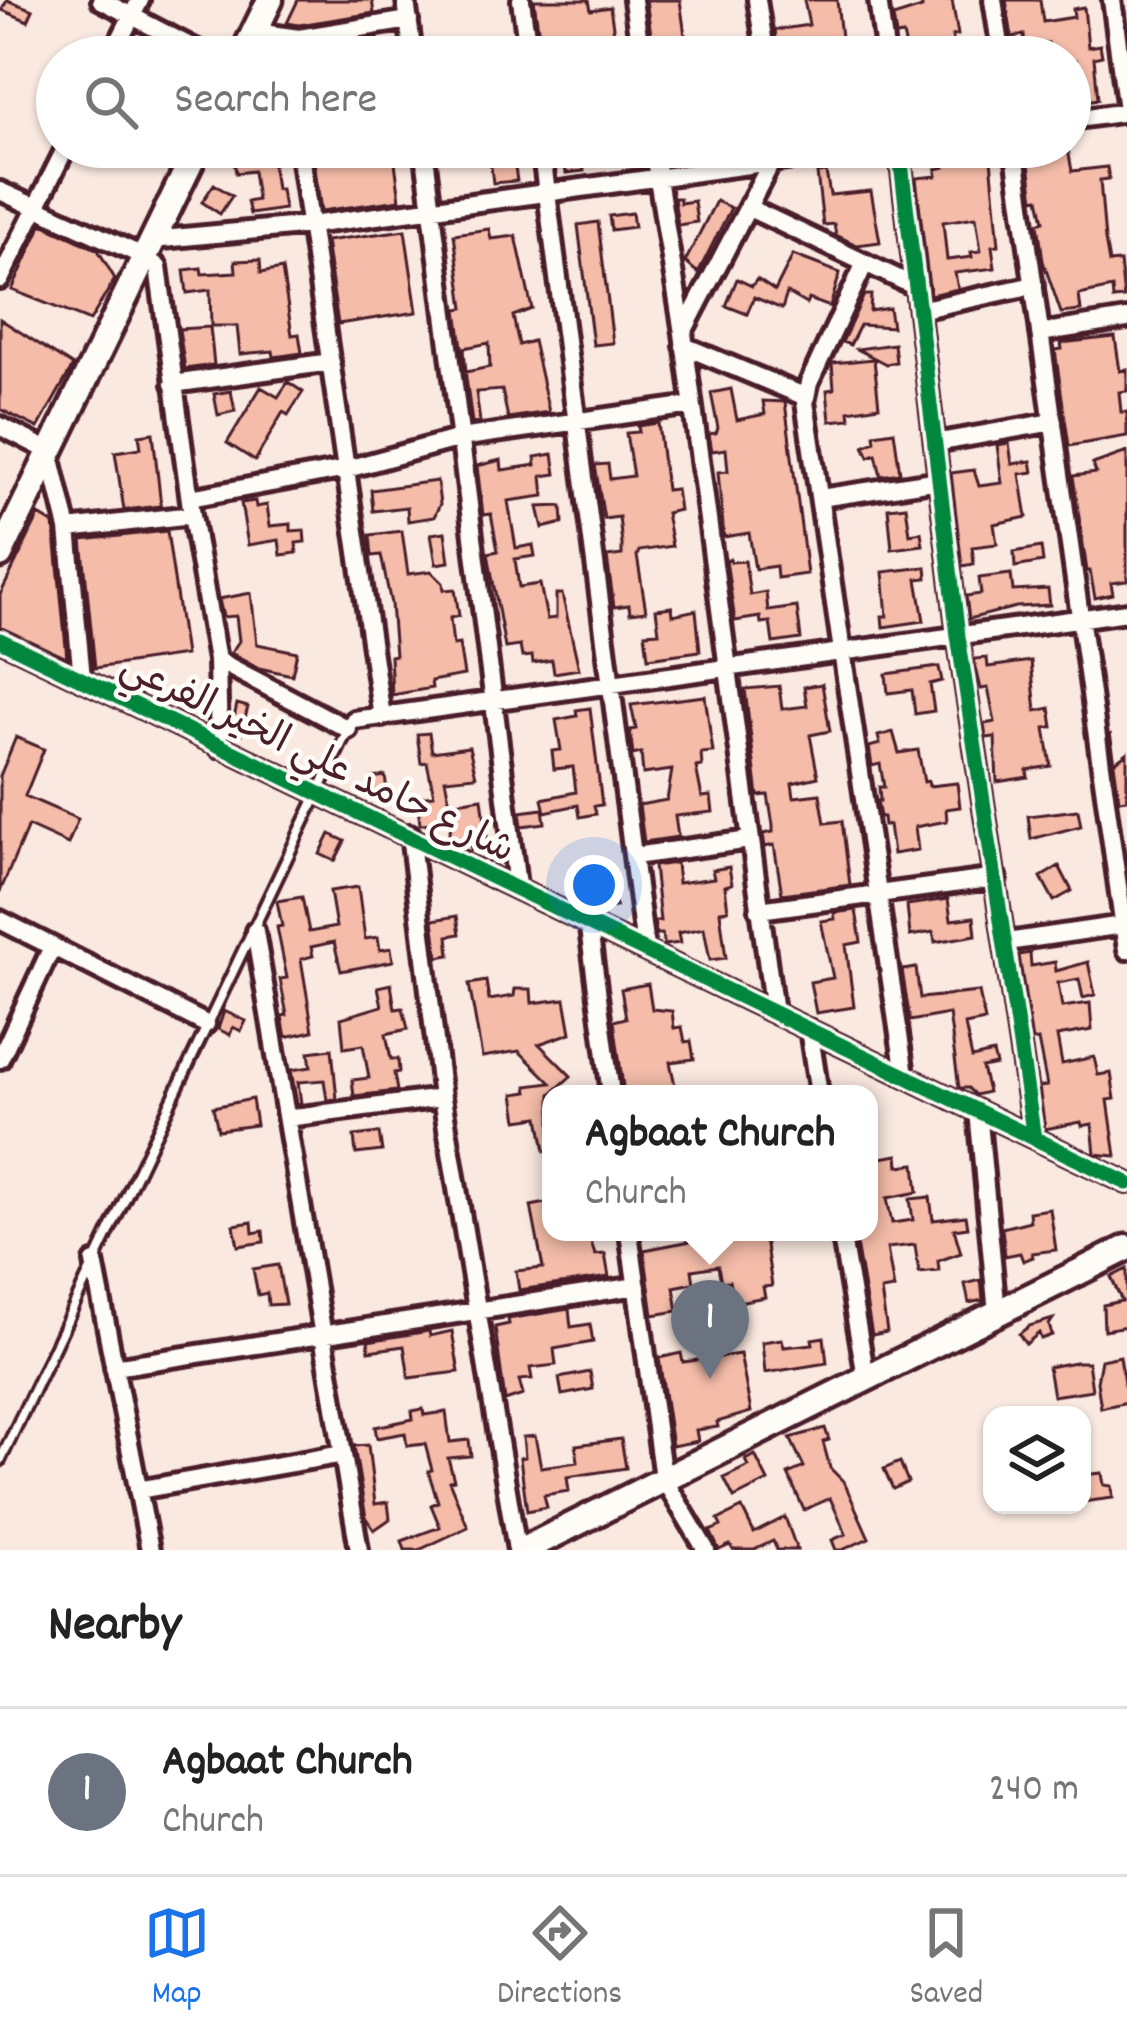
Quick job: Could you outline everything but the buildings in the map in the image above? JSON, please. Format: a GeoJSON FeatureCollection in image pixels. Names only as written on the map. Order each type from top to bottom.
{"type":"FeatureCollection","features":[{"type":"Feature","properties":{"kind":"main road"},"geometry":{"type":"LineString","coordinates":[[253,36],[270,0]]}},
{"type":"Feature","properties":{"kind":"main road"},"geometry":{"type":"LineString","coordinates":[[0,555],[188,168]]}},
{"type":"Feature","properties":{"kind":"main road"},"geometry":{"type":"LineString","coordinates":[[520,1550],[1127,1248]]}},
{"type":"Feature","properties":{"kind":"street"},"geometry":{"type":"LineString","coordinates":[[101,0],[136,8],[179,36]]}},
{"type":"Feature","properties":{"kind":"street"},"geometry":{"type":"LineString","coordinates":[[406,0],[411,36]]}},
{"type":"Feature","properties":{"kind":"street"},"geometry":{"type":"LineString","coordinates":[[521,0],[526,36]]}},
{"type":"Feature","properties":{"kind":"street"},"geometry":{"type":"LineString","coordinates":[[633,0],[638,36]]}},
{"type":"Feature","properties":{"kind":"street"},"geometry":{"type":"LineString","coordinates":[[757,0],[763,36]]}},
{"type":"Feature","properties":{"kind":"street"},"geometry":{"type":"LineString","coordinates":[[878,0],[883,36]]}},
{"type":"Feature","properties":{"kind":"street"},"geometry":{"type":"LineString","coordinates":[[994,0],[998,36]]}},
{"type":"Feature","properties":{"kind":"street"},"geometry":{"type":"LineString","coordinates":[[1091,117],[1127,111],[1112,0]]}},
{"type":"Feature","properties":{"kind":"street"},"geometry":{"type":"LineString","coordinates":[[122,36],[136,8]]}},
{"type":"Feature","properties":{"kind":"street"},"geometry":{"type":"LineString","coordinates":[[311,36],[409,20]]}},
{"type":"Feature","properties":{"kind":"street"},"geometry":{"type":"LineString","coordinates":[[255,32],[284,36]]}},
{"type":"Feature","properties":{"kind":"street"},"geometry":{"type":"LineString","coordinates":[[0,280],[55,168]]}},
{"type":"Feature","properties":{"kind":"street"},"geometry":{"type":"LineString","coordinates":[[302,168],[382,716]]}},
{"type":"Feature","properties":{"kind":"street"},"geometry":{"type":"LineString","coordinates":[[427,168],[517,886]]}},
{"type":"Feature","properties":{"kind":"street"},"geometry":{"type":"LineString","coordinates":[[544,168],[645,949]]}},
{"type":"Feature","properties":{"kind":"street"},"geometry":{"type":"LineString","coordinates":[[656,168],[684,340],[774,1012]]}},
{"type":"Feature","properties":{"kind":"street"},"geometry":{"type":"LineString","coordinates":[[0,190],[35,208],[148,248],[711,168]]}},
{"type":"Feature","properties":{"kind":"street"},"geometry":{"type":"LineString","coordinates":[[684,340],[771,168]]}},
{"type":"Feature","properties":{"kind":"street"},"geometry":{"type":"LineString","coordinates":[[902,168],[958,636],[1034,1138]]}},
{"type":"Feature","properties":{"kind":"street"},"geometry":{"type":"LineString","coordinates":[[1017,168],[1081,619],[1121,861],[1127,950]]}},
{"type":"Feature","properties":{"kind":"street"},"geometry":{"type":"LineString","coordinates":[[749,208],[918,288]]}},
{"type":"Feature","properties":{"kind":"street"},"geometry":{"type":"LineString","coordinates":[[148,248],[160,271],[191,507],[218,660],[219,747]]}},
{"type":"Feature","properties":{"kind":"street"},"geometry":{"type":"LineString","coordinates":[[865,263],[806,397],[905,1075]]}},
{"type":"Feature","properties":{"kind":"street"},"geometry":{"type":"LineString","coordinates":[[919,310],[1034,285]]}},
{"type":"Feature","properties":{"kind":"street"},"geometry":{"type":"LineString","coordinates":[[1040,333],[1127,319]]}},
{"type":"Feature","properties":{"kind":"street"},"geometry":{"type":"LineString","coordinates":[[684,340],[806,397]]}},
{"type":"Feature","properties":{"kind":"street"},"geometry":{"type":"LineString","coordinates":[[173,384],[331,362]]}},
{"type":"Feature","properties":{"kind":"street"},"geometry":{"type":"LineString","coordinates":[[68,529],[191,507],[460,438],[692,405]]}},
{"type":"Feature","properties":{"kind":"street"},"geometry":{"type":"LineString","coordinates":[[935,443],[1053,422]]}},
{"type":"Feature","properties":{"kind":"street"},"geometry":{"type":"LineString","coordinates":[[0,426],[50,451],[68,529],[82,678]]}},
{"type":"Feature","properties":{"kind":"street"},"geometry":{"type":"LineString","coordinates":[[820,498],[940,480]]}},
{"type":"Feature","properties":{"kind":"street"},"geometry":{"type":"LineString","coordinates":[[218,660],[351,725],[382,716],[1127,612]]}},
{"type":"Feature","properties":{"kind":"street","name":"شارع حامد علي الخير الفرعي"},"geometry":{"type":"LineString","coordinates":[[0,640],[1127,1183]]}},
{"type":"Feature","properties":{"kind":"street"},"geometry":{"type":"LineString","coordinates":[[410,834],[442,1098],[520,1550]]}},
{"type":"Feature","properties":{"kind":"street"},"geometry":{"type":"LineString","coordinates":[[634,856],[750,840]]}},
{"type":"Feature","properties":{"kind":"street"},"geometry":{"type":"LineString","coordinates":[[759,910],[997,878]]}},
{"type":"Feature","properties":{"kind":"street"},"geometry":{"type":"LineString","coordinates":[[0,920],[206,1024]]}},
{"type":"Feature","properties":{"kind":"street"},"geometry":{"type":"LineString","coordinates":[[588,921],[610,1085]]}},
{"type":"Feature","properties":{"kind":"street"},"geometry":{"type":"LineString","coordinates":[[1007,942],[1124,925]]}},
{"type":"Feature","properties":{"kind":"street"},"geometry":{"type":"LineString","coordinates":[[255,931],[359,1550]]}},
{"type":"Feature","properties":{"kind":"street"},"geometry":{"type":"LineString","coordinates":[[0,1060],[52,947]]}},
{"type":"Feature","properties":{"kind":"street"},"geometry":{"type":"LineString","coordinates":[[809,1028],[818,1085]]}},
{"type":"Feature","properties":{"kind":"street"},"geometry":{"type":"LineString","coordinates":[[287,1118],[442,1098]]}},
{"type":"Feature","properties":{"kind":"street"},"geometry":{"type":"LineString","coordinates":[[978,1111],[997,1313]]}},
{"type":"Feature","properties":{"kind":"street"},"geometry":{"type":"LineString","coordinates":[[630,1241],[663,1478],[706,1550]]}},
{"type":"Feature","properties":{"kind":"street"},"geometry":{"type":"LineString","coordinates":[[843,1241],[866,1377]]}},
{"type":"Feature","properties":{"kind":"street"},"geometry":{"type":"LineString","coordinates":[[94,1262],[150,1550]]}},
{"type":"Feature","properties":{"kind":"street"},"geometry":{"type":"LineString","coordinates":[[114,1366],[637,1286]]}},
{"type":"Feature","properties":{"kind":"street"},"geometry":{"type":"LineString","coordinates":[[138,1490],[343,1454]]}},
{"type":"Feature","properties":{"kind":"lane"},"geometry":{"type":"LineString","coordinates":[[0,1461],[351,725]]}},
{"type":"Feature","properties":{"kind":"cycle path"},"geometry":{"type":"LineString","coordinates":[[902,168],[958,636],[1034,1138]]}},
{"type":"Feature","properties":{"kind":"cycle path"},"geometry":{"type":"LineString","coordinates":[[0,640],[1127,1183]]}},
{"type":"Feature","properties":{"kind":"place","name":"Agbaat Church"},"geometry":{"type":"Point","coordinates":[710,1379]}}]}
